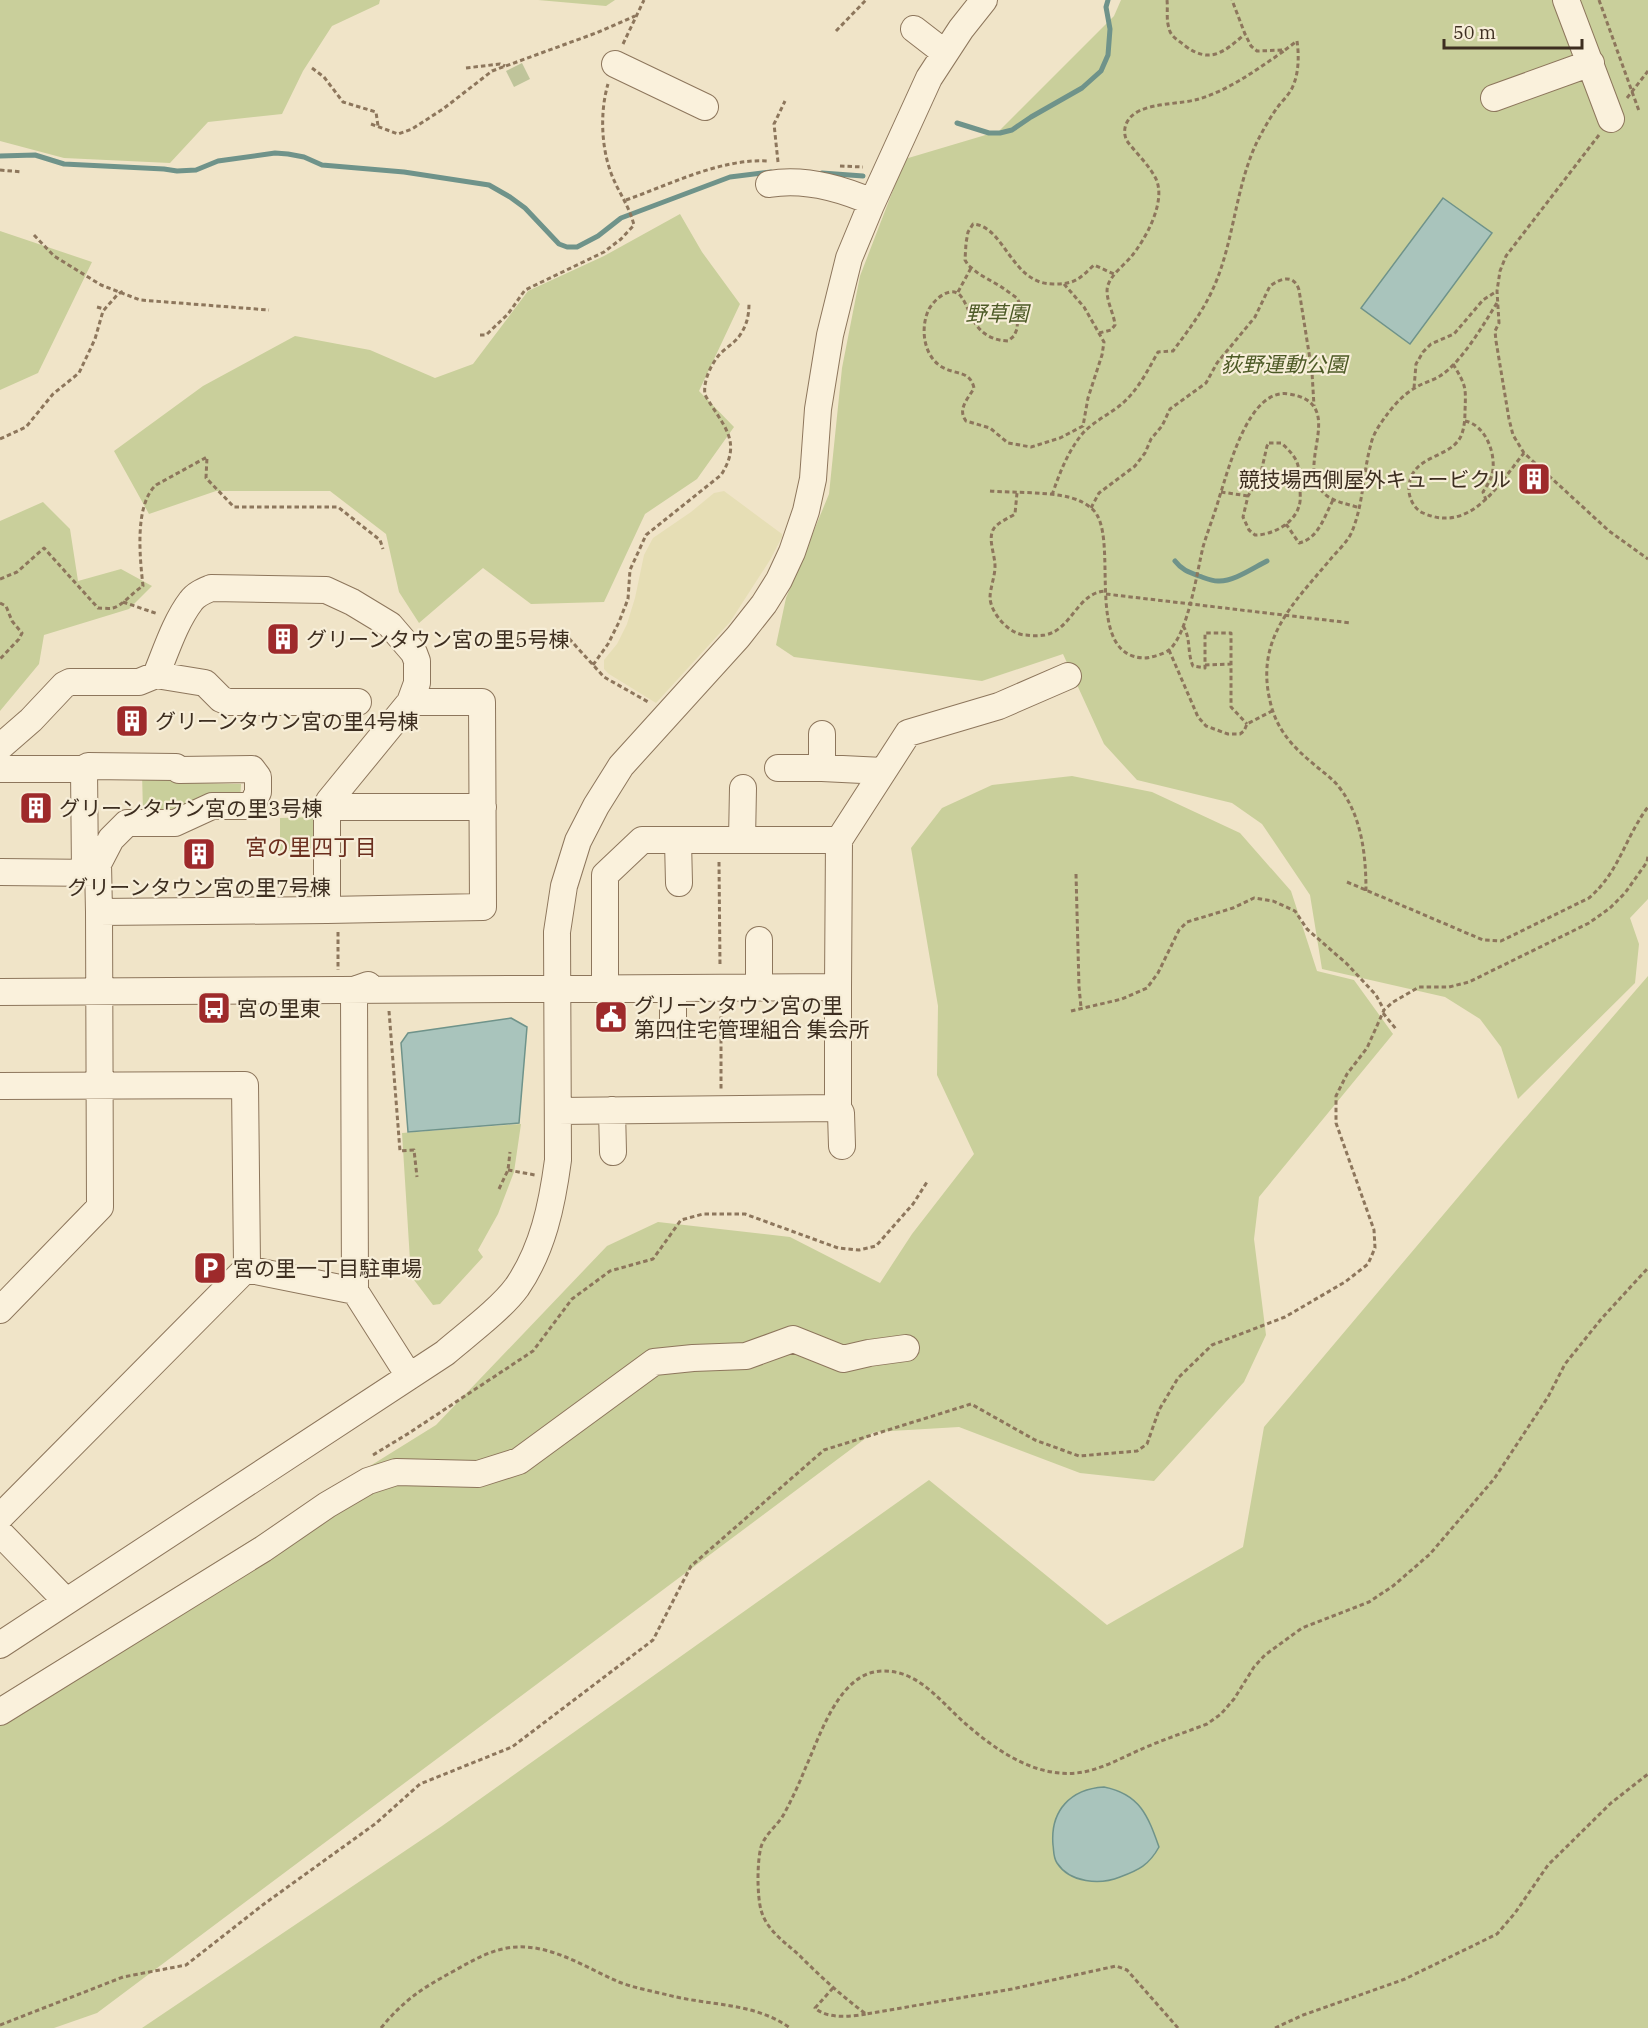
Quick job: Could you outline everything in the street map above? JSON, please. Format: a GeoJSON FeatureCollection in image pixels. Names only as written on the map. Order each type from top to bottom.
{"type":"FeatureCollection","features":[{"type":"Feature","properties":{"kind":"street"},"geometry":{"type":"LineString","coordinates":[[0,1645],[445,1353],[516,1288],[535,1255],[547,1224],[558,1160],[556,945],[564,886],[578,841],[621,766],[738,637],[764,604],[779,580],[792,552],[806,511],[813,479],[818,409],[830,335],[849,258],[929,78],[984,0]]}},
{"type":"Feature","properties":{"kind":"street"},"geometry":{"type":"LineString","coordinates":[[1566,0],[1611,119]]}},
{"type":"Feature","properties":{"kind":"street"},"geometry":{"type":"LineString","coordinates":[[914,29],[945,53]]}},
{"type":"Feature","properties":{"kind":"street"},"geometry":{"type":"LineString","coordinates":[[1494,98],[1591,63]]}},
{"type":"Feature","properties":{"kind":"street"},"geometry":{"type":"LineString","coordinates":[[615,64],[705,107]]}},
{"type":"Feature","properties":{"kind":"street"},"geometry":{"type":"LineString","coordinates":[[775,183],[812,184],[851,192],[872,202]]}},
{"type":"Feature","properties":{"kind":"street"},"geometry":{"type":"LineString","coordinates":[[156,675],[192,600],[201,592],[211,588],[326,590],[352,602],[390,625],[414,653],[417,661],[417,683],[410,702],[329,801],[327,807],[332,910]]}},
{"type":"Feature","properties":{"kind":"street"},"geometry":{"type":"LineString","coordinates":[[0,747],[31,720],[64,685],[70,682],[139,682],[156,675],[205,683],[221,699],[228,702],[358,702]]}},
{"type":"Feature","properties":{"kind":"street"},"geometry":{"type":"LineString","coordinates":[[842,1146],[841,1113],[838,1108],[839,840],[908,733],[1058,686]]}},
{"type":"Feature","properties":{"kind":"street"},"geometry":{"type":"LineString","coordinates":[[99,912],[483,907],[482,702],[410,702]]}},
{"type":"Feature","properties":{"kind":"street"},"geometry":{"type":"LineString","coordinates":[[822,735],[822,768]]}},
{"type":"Feature","properties":{"kind":"street"},"geometry":{"type":"LineString","coordinates":[[0,769],[84,770],[88,766],[176,767],[179,770],[252,769],[258,777],[258,792],[252,806],[212,806],[176,823],[127,823],[111,839],[92,873]]}},
{"type":"Feature","properties":{"kind":"street"},"geometry":{"type":"LineString","coordinates":[[778,768],[883,771]]}},
{"type":"Feature","properties":{"kind":"street"},"geometry":{"type":"LineString","coordinates":[[0,1310],[100,1207],[99,912],[92,873],[84,770]]}},
{"type":"Feature","properties":{"kind":"street"},"geometry":{"type":"LineString","coordinates":[[731,841],[743,788]]}},
{"type":"Feature","properties":{"kind":"street"},"geometry":{"type":"LineString","coordinates":[[327,807],[483,807]]}},
{"type":"Feature","properties":{"kind":"street"},"geometry":{"type":"LineString","coordinates":[[605,988],[606,875],[642,840],[839,840]]}},
{"type":"Feature","properties":{"kind":"street"},"geometry":{"type":"LineString","coordinates":[[678,841],[679,883]]}},
{"type":"Feature","properties":{"kind":"street"},"geometry":{"type":"LineString","coordinates":[[0,872],[92,873]]}},
{"type":"Feature","properties":{"kind":"street"},"geometry":{"type":"LineString","coordinates":[[759,940],[759,987]]}},
{"type":"Feature","properties":{"kind":"street"},"geometry":{"type":"LineString","coordinates":[[346,982],[355,1291],[409,1376]]}},
{"type":"Feature","properties":{"kind":"street"},"geometry":{"type":"LineString","coordinates":[[0,992],[264,991],[346,982],[495,989],[838,987]]}},
{"type":"Feature","properties":{"kind":"street"},"geometry":{"type":"LineString","coordinates":[[673,988],[673,1025]]}},
{"type":"Feature","properties":{"kind":"street"},"geometry":{"type":"LineString","coordinates":[[0,1086],[245,1084],[246,1269],[0,1517]]}},
{"type":"Feature","properties":{"kind":"street"},"geometry":{"type":"LineString","coordinates":[[558,1111],[838,1108]]}},
{"type":"Feature","properties":{"kind":"street"},"geometry":{"type":"LineString","coordinates":[[612,1110],[613,1152]]}},
{"type":"Feature","properties":{"kind":"street"},"geometry":{"type":"LineString","coordinates":[[246,1269],[355,1291]]}},
{"type":"Feature","properties":{"kind":"street"},"geometry":{"type":"LineString","coordinates":[[0,1712],[368,1481],[396,1472],[478,1474],[519,1461],[654,1362],[746,1356],[793,1339],[843,1359],[906,1348]]}},
{"type":"Feature","properties":{"kind":"street"},"geometry":{"type":"LineString","coordinates":[[263,1549],[267,1534],[294,1507]]}},
{"type":"Feature","properties":{"kind":"street"},"geometry":{"type":"LineString","coordinates":[[0,1533],[66,1601]]}},
{"type":"Feature","properties":{"kind":"path"},"geometry":{"type":"LineString","coordinates":[[480,335],[486,335],[508,314],[525,290],[604,252],[634,225],[629,208],[611,172],[604,140],[605,95],[615,64],[644,0]]}},
{"type":"Feature","properties":{"kind":"path"},"geometry":{"type":"LineString","coordinates":[[836,31],[866,0]]}},
{"type":"Feature","properties":{"kind":"path"},"geometry":{"type":"LineString","coordinates":[[1167,0],[1168,27],[1171,34],[1196,53],[1216,55],[1226,51],[1245,34]]}},
{"type":"Feature","properties":{"kind":"path"},"geometry":{"type":"LineString","coordinates":[[1232,0],[1251,46],[1257,51],[1285,50]]}},
{"type":"Feature","properties":{"kind":"path"},"geometry":{"type":"LineString","coordinates":[[1599,0],[1639,111]]}},
{"type":"Feature","properties":{"kind":"path"},"geometry":{"type":"LineString","coordinates":[[371,124],[398,134],[412,129],[443,109],[492,71],[596,33],[636,15]]}},
{"type":"Feature","properties":{"kind":"path"},"geometry":{"type":"LineString","coordinates":[[1052,495],[1074,445],[1086,430],[1124,402],[1138,385],[1158,352],[1173,351],[1198,317],[1212,292],[1233,225],[1241,184],[1257,144],[1277,108],[1293,87],[1299,53],[1296,41],[1227,89],[1179,104],[1138,111],[1124,126],[1127,141],[1156,177],[1159,200],[1148,234],[1114,274],[1108,285],[1107,293],[1115,316],[1115,326],[1111,330],[1099,333]]}},
{"type":"Feature","properties":{"kind":"path"},"geometry":{"type":"LineString","coordinates":[[466,68],[500,64],[505,66]]}},
{"type":"Feature","properties":{"kind":"path"},"geometry":{"type":"LineString","coordinates":[[312,68],[324,77],[343,102],[376,112],[378,126]]}},
{"type":"Feature","properties":{"kind":"path"},"geometry":{"type":"LineString","coordinates":[[1648,71],[1506,256],[1500,271],[1497,291],[1500,323],[1496,331],[1509,419],[1513,435],[1524,453],[1609,531],[1648,559]]}},
{"type":"Feature","properties":{"kind":"path"},"geometry":{"type":"LineString","coordinates":[[775,183],[774,124],[785,101]]}},
{"type":"Feature","properties":{"kind":"path"},"geometry":{"type":"LineString","coordinates":[[0,170],[22,172]]}},
{"type":"Feature","properties":{"kind":"path"},"geometry":{"type":"LineString","coordinates":[[1064,284],[1084,307],[1104,342],[1088,398],[1085,422],[1083,426],[1060,438],[1031,447],[1008,443],[990,428],[966,421],[961,413],[974,388],[973,381],[964,374],[943,368],[935,363],[925,341],[923,327],[926,316],[938,298],[946,293],[957,293],[964,300],[978,329],[985,335],[1008,341],[1014,336],[1019,319],[1017,298],[971,268],[965,260],[966,243],[971,227],[973,224],[985,227],[1018,267],[1043,284],[1072,283],[1094,265],[1114,274]]}},
{"type":"Feature","properties":{"kind":"path"},"geometry":{"type":"LineString","coordinates":[[34,235],[54,256],[101,285],[123,291],[140,300],[269,310]]}},
{"type":"Feature","properties":{"kind":"path"},"geometry":{"type":"LineString","coordinates":[[957,293],[971,268]]}},
{"type":"Feature","properties":{"kind":"path"},"geometry":{"type":"LineString","coordinates":[[1090,508],[1099,493],[1134,466],[1162,426],[1170,409],[1206,382],[1217,363],[1255,317],[1270,286],[1285,279],[1292,279],[1297,283],[1299,290],[1315,407],[1319,420],[1314,472],[1319,487],[1334,500],[1360,508]]}},
{"type":"Feature","properties":{"kind":"path"},"geometry":{"type":"LineString","coordinates":[[0,439],[26,427],[53,394],[79,373],[95,339],[104,309],[123,291]]}},
{"type":"Feature","properties":{"kind":"path"},"geometry":{"type":"LineString","coordinates":[[1414,388],[1416,363],[1423,352],[1431,345],[1454,334],[1483,300],[1497,291]]}},
{"type":"Feature","properties":{"kind":"path"},"geometry":{"type":"LineString","coordinates":[[1366,891],[1366,860],[1353,811],[1347,798],[1329,777],[1298,752],[1282,734],[1272,711],[1267,683],[1267,665],[1275,632],[1285,615],[1353,531],[1360,508],[1371,443],[1387,415],[1399,400],[1414,388],[1439,376],[1453,364],[1482,328],[1498,301]]}},
{"type":"Feature","properties":{"kind":"path"},"geometry":{"type":"LineString","coordinates":[[593,665],[608,644],[619,622],[628,599],[630,570],[646,536],[721,475],[730,462],[731,439],[705,395],[704,388],[708,373],[719,355],[740,336],[748,318],[749,303]]}},
{"type":"Feature","properties":{"kind":"path"},"geometry":{"type":"LineString","coordinates":[[97,307],[104,309]]}},
{"type":"Feature","properties":{"kind":"path"},"geometry":{"type":"LineString","coordinates":[[1453,364],[1466,386],[1465,421],[1460,439],[1448,450],[1431,457],[1413,472],[1409,486],[1410,498],[1418,510],[1434,518],[1457,518],[1475,509],[1486,500],[1524,453]]}},
{"type":"Feature","properties":{"kind":"path"},"geometry":{"type":"LineString","coordinates":[[990,491],[1052,495],[1079,501],[1097,513],[1105,540],[1109,626],[1120,648],[1132,656],[1145,658],[1169,650],[1183,626],[1231,458],[1251,418],[1263,404],[1275,395],[1290,394],[1309,401],[1315,407]]}},
{"type":"Feature","properties":{"kind":"path"},"geometry":{"type":"LineString","coordinates":[[1465,421],[1473,423],[1481,430],[1492,452],[1492,474],[1483,492],[1486,500]]}},
{"type":"Feature","properties":{"kind":"path"},"geometry":{"type":"LineString","coordinates":[[1085,422],[1092,426]]}},
{"type":"Feature","properties":{"kind":"path"},"geometry":{"type":"LineString","coordinates":[[1269,443],[1281,443],[1291,452],[1297,462],[1299,472],[1300,505],[1295,514],[1286,524],[1267,535],[1255,536],[1249,530],[1243,517],[1248,496],[1260,477],[1267,446],[1269,443]]}},
{"type":"Feature","properties":{"kind":"path"},"geometry":{"type":"LineString","coordinates":[[0,579],[17,572],[44,548],[98,608],[114,608],[142,586],[139,535],[149,491],[156,484],[207,457],[206,478],[234,507],[338,507],[380,540],[383,549]]}},
{"type":"Feature","properties":{"kind":"path"},"geometry":{"type":"LineString","coordinates":[[1299,472],[1314,472]]}},
{"type":"Feature","properties":{"kind":"path"},"geometry":{"type":"LineString","coordinates":[[1221,492],[1248,496]]}},
{"type":"Feature","properties":{"kind":"path"},"geometry":{"type":"LineString","coordinates":[[1017,493],[1016,514],[992,531],[995,568],[990,596],[991,604],[1001,621],[1011,630],[1022,635],[1044,636],[1058,629],[1092,594],[1106,592],[1351,623]]}},
{"type":"Feature","properties":{"kind":"path"},"geometry":{"type":"LineString","coordinates":[[1286,524],[1299,543],[1305,541],[1320,529],[1334,500]]}},
{"type":"Feature","properties":{"kind":"path"},"geometry":{"type":"LineString","coordinates":[[123,602],[180,621]]}},
{"type":"Feature","properties":{"kind":"path"},"geometry":{"type":"LineString","coordinates":[[0,603],[6,606],[12,621],[22,633],[0,659]]}},
{"type":"Feature","properties":{"kind":"path"},"geometry":{"type":"LineString","coordinates":[[1183,626],[1187,631],[1189,658],[1193,666],[1205,668],[1205,665],[1231,664]]}},
{"type":"Feature","properties":{"kind":"path"},"geometry":{"type":"LineString","coordinates":[[564,633],[604,677],[668,713]]}},
{"type":"Feature","properties":{"kind":"path"},"geometry":{"type":"LineString","coordinates":[[1205,665],[1205,633],[1231,633],[1232,707],[1247,724]]}},
{"type":"Feature","properties":{"kind":"path"},"geometry":{"type":"LineString","coordinates":[[1169,650],[1201,722],[1214,730],[1228,734],[1240,734],[1247,724],[1272,711]]}},
{"type":"Feature","properties":{"kind":"path"},"geometry":{"type":"LineString","coordinates":[[1347,882],[1483,940],[1501,941],[1589,898],[1598,891],[1616,867],[1639,820],[1648,807]]}},
{"type":"Feature","properties":{"kind":"path"},"geometry":{"type":"LineString","coordinates":[[721,1109],[721,988],[731,841]]}},
{"type":"Feature","properties":{"kind":"path"},"geometry":{"type":"LineString","coordinates":[[0,2025],[123,1977],[186,1965],[375,1824],[420,1784],[512,1747],[653,1640],[691,1566],[824,1450],[971,1404],[1035,1440],[1079,1456],[1137,1451],[1147,1444],[1159,1410],[1178,1378],[1212,1345],[1285,1317],[1345,1282],[1368,1264],[1375,1248],[1374,1230],[1336,1123],[1336,1096],[1347,1074],[1367,1048],[1383,1013],[1393,1002],[1419,987],[1449,987],[1469,982],[1589,923],[1610,908],[1625,893],[1647,862],[1648,856]]}},
{"type":"Feature","properties":{"kind":"path"},"geometry":{"type":"LineString","coordinates":[[1076,874],[1079,987],[1082,1008]]}},
{"type":"Feature","properties":{"kind":"path"},"geometry":{"type":"LineString","coordinates":[[1071,1011],[1122,999],[1147,988],[1158,973],[1179,930],[1186,922],[1233,908],[1254,898],[1273,901],[1294,911],[1307,929],[1347,964],[1376,995],[1383,1013],[1396,1029]]}},
{"type":"Feature","properties":{"kind":"path"},"geometry":{"type":"LineString","coordinates":[[332,910],[346,982]]}},
{"type":"Feature","properties":{"kind":"path"},"geometry":{"type":"LineString","coordinates":[[390,1023],[400,1151],[414,1150],[417,1177]]}},
{"type":"Feature","properties":{"kind":"path"},"geometry":{"type":"LineString","coordinates":[[500,1189],[508,1170],[510,1152]]}},
{"type":"Feature","properties":{"kind":"path"},"geometry":{"type":"LineString","coordinates":[[508,1170],[522,1172]]}},
{"type":"Feature","properties":{"kind":"path"},"geometry":{"type":"LineString","coordinates":[[372,1455],[533,1352],[572,1299],[610,1271],[653,1259],[681,1220],[703,1214],[745,1214],[838,1248],[859,1250],[876,1246],[914,1204],[927,1182]]}},
{"type":"Feature","properties":{"kind":"path"},"geometry":{"type":"LineString","coordinates":[[866,2014],[833,1988],[768,1925],[761,1910],[759,1859],[762,1845],[783,1816],[823,1726],[851,1685],[859,1678],[880,1671],[900,1672],[918,1681],[937,1695],[965,1724],[989,1743],[1029,1767],[1059,1773],[1077,1773],[1099,1767],[1207,1724],[1221,1714],[1234,1699],[1254,1666],[1265,1655],[1302,1628],[1369,1602],[1394,1586],[1430,1554],[1494,1479],[1548,1396],[1565,1364],[1602,1318],[1648,1268]]}},
{"type":"Feature","properties":{"kind":"path"},"geometry":{"type":"LineString","coordinates":[[1275,2028],[1303,2015],[1405,1978],[1497,1934],[1515,1913],[1548,1865],[1611,1803],[1648,1774]]}},
{"type":"Feature","properties":{"kind":"path"},"geometry":{"type":"LineString","coordinates":[[381,2028],[399,2006],[426,1986],[483,1954],[508,1948],[534,1948],[558,1954],[621,1983],[671,1996],[741,2007],[766,2014],[790,2028]]}},
{"type":"Feature","properties":{"kind":"path"},"geometry":{"type":"LineString","coordinates":[[833,1988],[815,2008],[818,2011],[842,2016],[1012,1989],[1116,1966],[1127,1970],[1178,2028]]}},
{"type":"Feature","properties":{"kind":"shaded area"},"geometry":{"type":"Polygon","coordinates":[[[724,491],[782,534],[782,537],[730,622],[656,703],[609,674],[604,669],[604,660],[617,644],[627,624],[644,555],[653,538],[714,493],[724,491]]]}},
{"type":"Feature","properties":{"kind":"green space"},"geometry":{"type":"Polygon","coordinates":[[[0,0],[380,0],[379,4],[332,26],[303,71],[282,114],[208,122],[170,163],[64,158],[0,141],[0,0]]]}},
{"type":"Feature","properties":{"kind":"green space"},"geometry":{"type":"Polygon","coordinates":[[[538,0],[615,0],[606,6],[538,0]]]}},
{"type":"Feature","properties":{"kind":"green space","name":"荻野運動公園"},"geometry":{"type":"Polygon","coordinates":[[[1121,0],[1648,0],[1648,899],[1630,918],[1639,944],[1635,983],[1518,1099],[1501,1047],[1480,1019],[1445,997],[1322,969],[1310,895],[1262,824],[1232,803],[1137,780],[1104,744],[1063,654],[982,681],[794,657],[776,645],[786,598],[829,494],[842,368],[860,276],[905,159],[999,131],[1114,16],[1121,0]]]}},
{"type":"Feature","properties":{"kind":"green space"},"geometry":{"type":"Polygon","coordinates":[[[522,63],[530,79],[514,87],[506,71],[522,63]]]}},
{"type":"Feature","properties":{"kind":"green space"},"geometry":{"type":"Polygon","coordinates":[[[680,214],[702,252],[740,304],[699,391],[734,427],[697,479],[645,514],[604,602],[531,604],[483,568],[419,623],[399,592],[386,534],[330,491],[216,491],[149,514],[114,451],[203,386],[295,336],[370,350],[435,378],[473,364],[528,291],[604,256],[680,214]]]}},
{"type":"Feature","properties":{"kind":"green space"},"geometry":{"type":"Polygon","coordinates":[[[0,231],[92,262],[38,373],[0,390],[0,231]]]}},
{"type":"Feature","properties":{"kind":"green space"},"geometry":{"type":"Polygon","coordinates":[[[43,502],[70,529],[78,581],[121,569],[152,586],[129,609],[44,635],[39,664],[0,711],[0,521],[43,502]]]}},
{"type":"Feature","properties":{"kind":"green space"},"geometry":{"type":"Polygon","coordinates":[[[142,773],[171,774],[188,783],[241,784],[240,801],[167,812],[143,812],[142,773]]]}},
{"type":"Feature","properties":{"kind":"green space"},"geometry":{"type":"Polygon","coordinates":[[[1072,776],[1152,792],[1240,833],[1291,891],[1317,971],[1354,980],[1393,1034],[1259,1197],[1254,1239],[1266,1335],[1244,1382],[1154,1481],[1080,1473],[959,1427],[874,1432],[97,2013],[54,2028],[0,2028],[0,1696],[436,1425],[607,1246],[658,1222],[790,1237],[880,1283],[912,1234],[974,1154],[937,1075],[938,1006],[911,848],[942,808],[992,785],[1072,776]]]}},
{"type":"Feature","properties":{"kind":"green space"},"geometry":{"type":"Polygon","coordinates":[[[318,817],[318,851],[280,851],[280,818],[318,817]]]}},
{"type":"Feature","properties":{"kind":"green space"},"geometry":{"type":"Polygon","coordinates":[[[1648,976],[1648,2028],[142,2028],[442,1826],[929,1480],[1107,1625],[1243,1547],[1264,1427],[1648,976]]]}},
{"type":"Feature","properties":{"kind":"green space"},"geometry":{"type":"Polygon","coordinates":[[[521,1124],[514,1172],[498,1214],[478,1250],[483,1257],[440,1304],[433,1305],[411,1276],[402,1133],[521,1124]]]}},
{"type":"Feature","properties":{"kind":"water"},"geometry":{"type":"Polygon","coordinates":[[[1443,198],[1492,233],[1410,344],[1361,308],[1443,198]]]}},
{"type":"Feature","properties":{"kind":"water"},"geometry":{"type":"Polygon","coordinates":[[[511,1018],[527,1027],[519,1123],[408,1132],[401,1043],[408,1033],[511,1018]]]}},
{"type":"Feature","properties":{"kind":"water"},"geometry":{"type":"Polygon","coordinates":[[[1104,1787],[1126,1795],[1141,1808],[1159,1847],[1143,1866],[1112,1880],[1095,1881],[1077,1878],[1063,1870],[1054,1856],[1055,1821],[1065,1804],[1073,1797],[1082,1792],[1104,1787]]]}},
{"type":"Feature","properties":{"kind":"waterway"},"geometry":{"type":"LineString","coordinates":[[957,123],[989,133],[1012,130],[1082,88],[1101,71],[1108,55],[1110,29],[1106,7],[1108,0]]}},
{"type":"Feature","properties":{"kind":"waterway"},"geometry":{"type":"LineString","coordinates":[[0,156],[35,155],[64,164],[177,171],[196,170],[218,161],[275,153],[304,157],[322,165],[404,172],[489,185],[525,208],[559,244],[567,247],[577,247],[598,236],[621,218],[730,177],[771,172]]}},
{"type":"Feature","properties":{"kind":"waterway"},"geometry":{"type":"LineString","coordinates":[[822,173],[863,176]]}},
{"type":"Feature","properties":{"kind":"waterway"},"geometry":{"type":"LineString","coordinates":[[1175,561],[1188,572],[1218,581],[1236,577],[1267,561]]}},
{"type":"Feature","properties":{"kind":"place","name":"競技場西側屋外キュービクル"},"geometry":{"type":"Point","coordinates":[1534,479]}},
{"type":"Feature","properties":{"kind":"place","name":"グリーンタウン宮の里5号棟"},"geometry":{"type":"Point","coordinates":[283,639]}},
{"type":"Feature","properties":{"kind":"place","name":"グリーンタウン宮の里4号棟"},"geometry":{"type":"Point","coordinates":[132,721]}},
{"type":"Feature","properties":{"kind":"place","name":"グリーンタウン宮の里3号棟"},"geometry":{"type":"Point","coordinates":[36,808]}},
{"type":"Feature","properties":{"kind":"place","name":"グリーンタウン宮の里7号棟"},"geometry":{"type":"Point","coordinates":[199,854]}},
{"type":"Feature","properties":{"kind":"place","name":"宮の里東"},"geometry":{"type":"Point","coordinates":[214,1008]}},
{"type":"Feature","properties":{"kind":"place","name":"グリーンタウン宮の里 第四住宅管理組合 集会所"},"geometry":{"type":"Point","coordinates":[611,1017]}},
{"type":"Feature","properties":{"kind":"place","name":"宮の里一丁目駐車場"},"geometry":{"type":"Point","coordinates":[210,1268]}},
{"type":"Feature","properties":{"kind":"district","name":"宮の里四丁目"},"geometry":{"type":"Point","coordinates":[311,846]}},
{"type":"Feature","properties":{"kind":"park label","name":"野草園"},"geometry":{"type":"Point","coordinates":[997,313]}}]}
